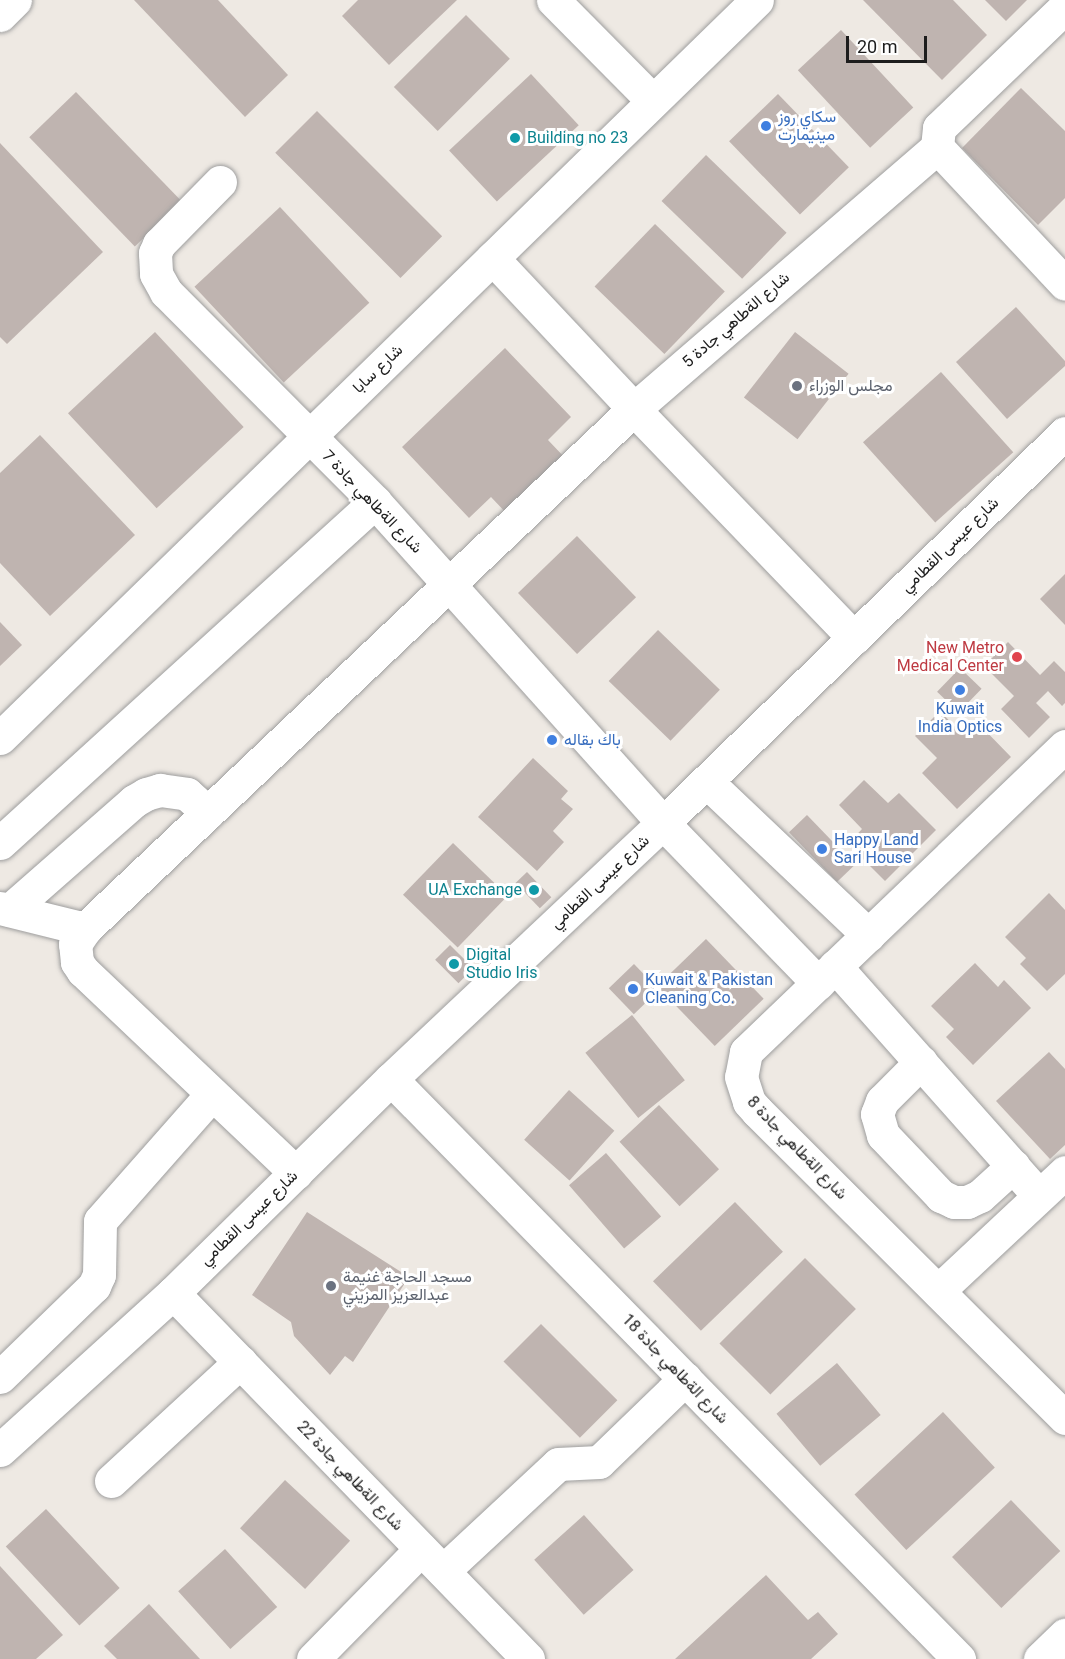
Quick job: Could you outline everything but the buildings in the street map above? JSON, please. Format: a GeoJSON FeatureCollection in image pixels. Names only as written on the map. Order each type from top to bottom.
{"type":"FeatureCollection","features":[{"type":"Feature","properties":{"kind":"street"},"geometry":{"type":"LineString","coordinates":[[0,15],[15,0]]}},
{"type":"Feature","properties":{"kind":"street"},"geometry":{"type":"LineString","coordinates":[[553,0],[653,101]]}},
{"type":"Feature","properties":{"kind":"street","name":"شارع سابا"},"geometry":{"type":"LineString","coordinates":[[0,738],[757,0]]}},
{"type":"Feature","properties":{"kind":"street"},"geometry":{"type":"LineString","coordinates":[[1065,7],[939,128],[937,147],[1065,284]]}},
{"type":"Feature","properties":{"kind":"street","name":"شارع الةطاهي جادة 5"},"geometry":{"type":"LineString","coordinates":[[86,929],[634,409],[937,147]]}},
{"type":"Feature","properties":{"kind":"street","name":"شارع الةطاهي جادة 7"},"geometry":{"type":"LineString","coordinates":[[220,182],[159,244],[155,253],[156,274],[166,292],[375,502],[663,823],[921,1062],[1040,1196]]}},
{"type":"Feature","properties":{"kind":"street"},"geometry":{"type":"LineString","coordinates":[[492,258],[854,638]]}},
{"type":"Feature","properties":{"kind":"street","name":"شارع عيسى القطامي"},"geometry":{"type":"LineString","coordinates":[[0,1450],[173,1293],[391,1079],[663,823],[1065,433]]}},
{"type":"Feature","properties":{"kind":"street"},"geometry":{"type":"LineString","coordinates":[[0,843],[375,502]]}},
{"type":"Feature","properties":{"kind":"street","name":"شارع الةطاهي جادة 8"},"geometry":{"type":"LineString","coordinates":[[1065,746],[746,1052],[741,1064],[743,1090],[757,1112],[1065,1418]]}},
{"type":"Feature","properties":{"kind":"street"},"geometry":{"type":"LineString","coordinates":[[706,781],[868,935]]}},
{"type":"Feature","properties":{"kind":"street"},"geometry":{"type":"LineString","coordinates":[[5,909],[146,794],[160,790],[180,792],[199,802],[208,813]]}},
{"type":"Feature","properties":{"kind":"street"},"geometry":{"type":"LineString","coordinates":[[5,909],[86,929],[75,944],[75,952],[83,971],[296,1173]]}},
{"type":"Feature","properties":{"kind":"street"},"geometry":{"type":"LineString","coordinates":[[921,1062],[882,1101],[878,1122],[883,1135],[941,1196],[954,1202],[967,1202],[980,1196],[1013,1166]]}},
{"type":"Feature","properties":{"kind":"street","name":"شارع الةطاهي جادة 18"},"geometry":{"type":"LineString","coordinates":[[391,1079],[959,1659]]}},
{"type":"Feature","properties":{"kind":"street"},"geometry":{"type":"LineString","coordinates":[[0,1377],[94,1286],[99,1275],[100,1221],[212,1094]]}},
{"type":"Feature","properties":{"kind":"street"},"geometry":{"type":"LineString","coordinates":[[938,1291],[1065,1172]]}},
{"type":"Feature","properties":{"kind":"street","name":"شارع الةطاهي جادة 22"},"geometry":{"type":"LineString","coordinates":[[173,1293],[528,1659]]}},
{"type":"Feature","properties":{"kind":"street"},"geometry":{"type":"LineString","coordinates":[[111,1481],[240,1362]]}},
{"type":"Feature","properties":{"kind":"street"},"geometry":{"type":"LineString","coordinates":[[313,1659],[432,1560],[558,1464],[599,1462],[685,1379]]}},
{"type":"Feature","properties":{"kind":"street"},"geometry":{"type":"LineString","coordinates":[[1040,1659],[1065,1635]]}},
{"type":"Feature","properties":{"kind":"place","name":"سكاي روز مينيمارت"},"geometry":{"type":"Point","coordinates":[766,126]}},
{"type":"Feature","properties":{"kind":"place","name":"Building no 23"},"geometry":{"type":"Point","coordinates":[515,138]}},
{"type":"Feature","properties":{"kind":"place","name":"مجلس الوزراء"},"geometry":{"type":"Point","coordinates":[797,386]}},
{"type":"Feature","properties":{"kind":"place","name":"New Metro Medical Center"},"geometry":{"type":"Point","coordinates":[1017,657]}},
{"type":"Feature","properties":{"kind":"place","name":"Kuwait India Optics"},"geometry":{"type":"Point","coordinates":[960,690]}},
{"type":"Feature","properties":{"kind":"place","name":"باك بقاله"},"geometry":{"type":"Point","coordinates":[552,740]}},
{"type":"Feature","properties":{"kind":"place","name":"Happy Land Sari House"},"geometry":{"type":"Point","coordinates":[822,849]}},
{"type":"Feature","properties":{"kind":"place","name":"UA Exchange"},"geometry":{"type":"Point","coordinates":[534,890]}},
{"type":"Feature","properties":{"kind":"place","name":"Digital Studio Iris"},"geometry":{"type":"Point","coordinates":[454,964]}},
{"type":"Feature","properties":{"kind":"place","name":"Kuwait & Pakistan Cleaning Co."},"geometry":{"type":"Point","coordinates":[633,989]}},
{"type":"Feature","properties":{"kind":"place","name":"مسجد الحاجة غنيمة عبدالعزيز المزيني"},"geometry":{"type":"Point","coordinates":[331,1286]}}]}
